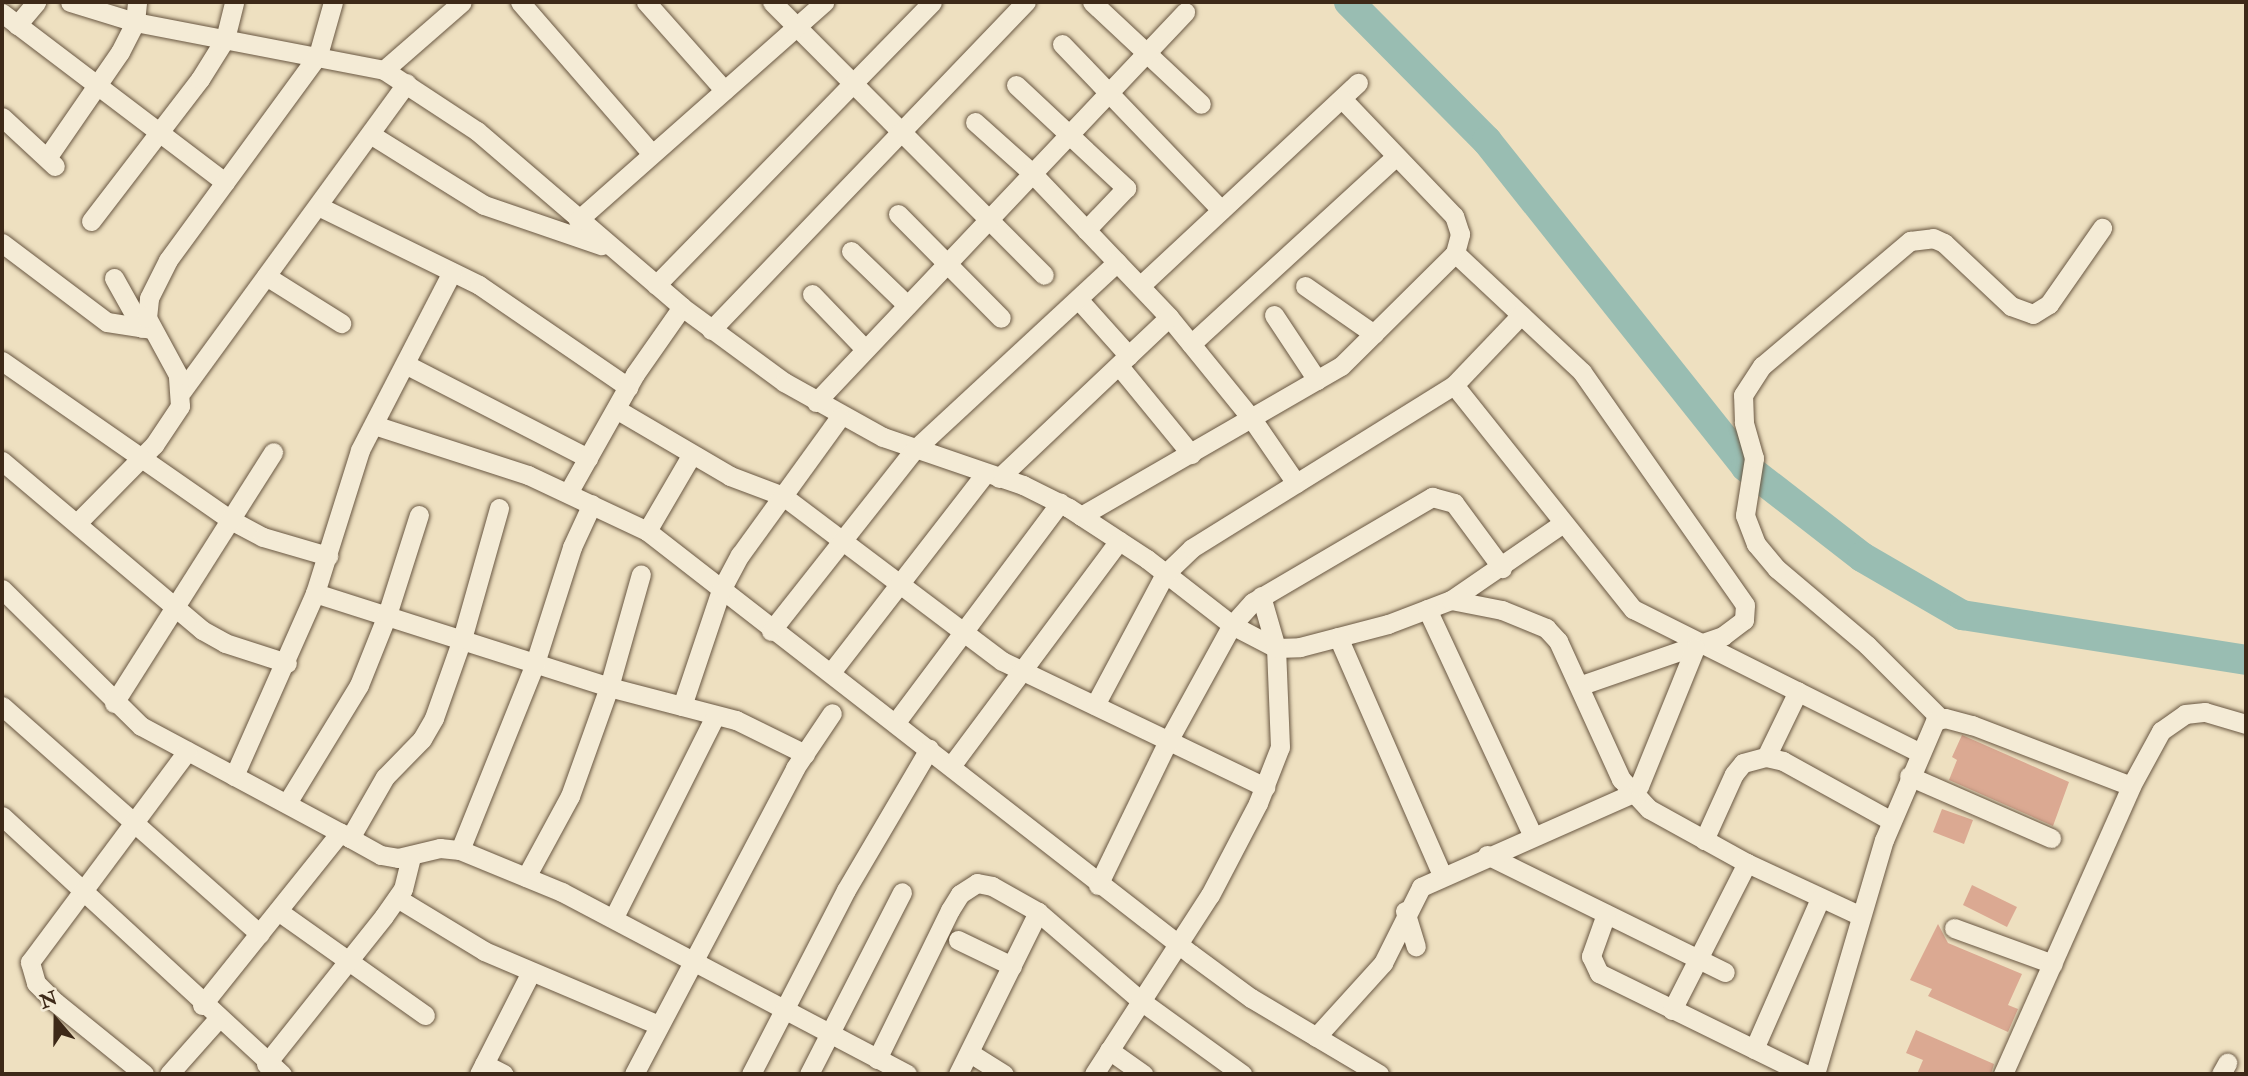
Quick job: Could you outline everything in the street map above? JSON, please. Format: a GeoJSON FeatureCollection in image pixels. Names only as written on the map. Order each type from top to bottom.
{"type":"FeatureCollection","features":[{"type":"Feature","properties":{"kind":"street"},"geometry":{"type":"LineString","coordinates":[[36,2],[9,19],[225,182]]}},
{"type":"Feature","properties":{"kind":"street"},"geometry":{"type":"LineString","coordinates":[[70,2],[135,22],[318,55],[384,70],[477,131],[682,307],[816,402],[840,417],[914,451],[992,476],[1060,503],[1119,541],[1232,625],[1276,648],[1288,650],[1338,637],[1451,600],[1502,568],[1563,523]]}},
{"type":"Feature","properties":{"kind":"street"},"geometry":{"type":"LineString","coordinates":[[2,117],[53,159],[135,22],[137,2]]}},
{"type":"Feature","properties":{"kind":"street"},"geometry":{"type":"LineString","coordinates":[[91,222],[161,133],[225,39],[234,2]]}},
{"type":"Feature","properties":{"kind":"street"},"geometry":{"type":"LineString","coordinates":[[147,328],[157,281],[318,55],[332,2]]}},
{"type":"Feature","properties":{"kind":"street"},"geometry":{"type":"LineString","coordinates":[[384,70],[463,2]]}},
{"type":"Feature","properties":{"kind":"street"},"geometry":{"type":"LineString","coordinates":[[520,2],[652,154]]}},
{"type":"Feature","properties":{"kind":"street"},"geometry":{"type":"LineString","coordinates":[[646,2],[724,90]]}},
{"type":"Feature","properties":{"kind":"street"},"geometry":{"type":"LineString","coordinates":[[772,2],[1044,275]]}},
{"type":"Feature","properties":{"kind":"street"},"geometry":{"type":"LineString","coordinates":[[578,220],[824,2]]}},
{"type":"Feature","properties":{"kind":"street"},"geometry":{"type":"LineString","coordinates":[[656,285],[932,2]]}},
{"type":"Feature","properties":{"kind":"street"},"geometry":{"type":"LineString","coordinates":[[711,330],[1027,2]]}},
{"type":"Feature","properties":{"kind":"street"},"geometry":{"type":"LineString","coordinates":[[1092,2],[1201,104]]}},
{"type":"Feature","properties":{"kind":"street"},"geometry":{"type":"LineString","coordinates":[[816,402],[1185,12]]}},
{"type":"Feature","properties":{"kind":"street"},"geometry":{"type":"LineString","coordinates":[[1062,44],[1110,90],[1221,210]]}},
{"type":"Feature","properties":{"kind":"street"},"geometry":{"type":"LineString","coordinates":[[78,523],[172,422],[182,391],[407,83]]}},
{"type":"Feature","properties":{"kind":"street"},"geometry":{"type":"LineString","coordinates":[[1140,286],[1358,83]]}},
{"type":"Feature","properties":{"kind":"street"},"geometry":{"type":"LineString","coordinates":[[1016,85],[1126,188],[1086,230]]}},
{"type":"Feature","properties":{"kind":"street"},"geometry":{"type":"LineString","coordinates":[[1081,516],[1341,366],[1455,253],[1460,234],[1454,216],[1342,99]]}},
{"type":"Feature","properties":{"kind":"street"},"geometry":{"type":"LineString","coordinates":[[975,122],[1031,172],[1169,317],[1252,419],[1296,483]]}},
{"type":"Feature","properties":{"kind":"street"},"geometry":{"type":"LineString","coordinates":[[370,134],[484,205],[612,249]]}},
{"type":"Feature","properties":{"kind":"street"},"geometry":{"type":"LineString","coordinates":[[1191,344],[1396,156]]}},
{"type":"Feature","properties":{"kind":"street"},"geometry":{"type":"LineString","coordinates":[[318,206],[452,272],[513,306],[628,387]]}},
{"type":"Feature","properties":{"kind":"street"},"geometry":{"type":"LineString","coordinates":[[898,214],[948,261],[1001,318]]}},
{"type":"Feature","properties":{"kind":"street"},"geometry":{"type":"LineString","coordinates":[[2102,228],[2049,304],[2033,314],[2011,306],[1944,243],[1933,238],[1910,241],[1762,366],[1742,403],[1752,469],[1745,515],[1756,544],[1777,569],[1867,645],[1940,718],[2131,786]]}},
{"type":"Feature","properties":{"kind":"street"},"geometry":{"type":"LineString","coordinates":[[2,243],[88,310],[121,327],[147,328]]}},
{"type":"Feature","properties":{"kind":"street"},"geometry":{"type":"LineString","coordinates":[[851,251],[907,305]]}},
{"type":"Feature","properties":{"kind":"street"},"geometry":{"type":"LineString","coordinates":[[1455,253],[1582,372],[1742,598],[1744,620],[1699,646],[1656,656],[1578,686]]}},
{"type":"Feature","properties":{"kind":"street"},"geometry":{"type":"LineString","coordinates":[[771,631],[914,451],[1117,262]]}},
{"type":"Feature","properties":{"kind":"street"},"geometry":{"type":"LineString","coordinates":[[234,776],[287,663],[315,593],[360,450],[452,272]]}},
{"type":"Feature","properties":{"kind":"street"},"geometry":{"type":"LineString","coordinates":[[266,276],[341,323]]}},
{"type":"Feature","properties":{"kind":"street"},"geometry":{"type":"LineString","coordinates":[[114,278],[147,328],[182,391]]}},
{"type":"Feature","properties":{"kind":"street"},"geometry":{"type":"LineString","coordinates":[[1305,286],[1374,334]]}},
{"type":"Feature","properties":{"kind":"street"},"geometry":{"type":"LineString","coordinates":[[812,294],[865,349]]}},
{"type":"Feature","properties":{"kind":"street"},"geometry":{"type":"LineString","coordinates":[[1078,299],[1191,454]]}},
{"type":"Feature","properties":{"kind":"street"},"geometry":{"type":"LineString","coordinates":[[568,494],[628,387],[682,307]]}},
{"type":"Feature","properties":{"kind":"street"},"geometry":{"type":"LineString","coordinates":[[1274,315],[1317,380]]}},
{"type":"Feature","properties":{"kind":"street"},"geometry":{"type":"LineString","coordinates":[[1095,705],[1165,574],[1192,548],[1454,385],[1521,315]]}},
{"type":"Feature","properties":{"kind":"street"},"geometry":{"type":"LineString","coordinates":[[832,671],[900,583],[992,476],[1124,361],[1169,317]]}},
{"type":"Feature","properties":{"kind":"street"},"geometry":{"type":"LineString","coordinates":[[2,361],[46,396],[143,456],[229,519],[263,537],[328,556]]}},
{"type":"Feature","properties":{"kind":"street"},"geometry":{"type":"LineString","coordinates":[[405,364],[588,458]]}},
{"type":"Feature","properties":{"kind":"street"},"geometry":{"type":"LineString","coordinates":[[1454,385],[1622,600],[1699,646],[1797,691],[1920,753]]}},
{"type":"Feature","properties":{"kind":"street"},"geometry":{"type":"LineString","coordinates":[[616,409],[730,476],[783,496],[1021,671],[1095,705],[1167,743],[1265,787]]}},
{"type":"Feature","properties":{"kind":"street"},"geometry":{"type":"LineString","coordinates":[[682,706],[716,604],[751,538],[840,417]]}},
{"type":"Feature","properties":{"kind":"street"},"geometry":{"type":"LineString","coordinates":[[374,425],[459,450],[592,504],[647,531],[716,604],[771,631],[832,671],[896,722],[922,762],[951,766],[1098,885],[1171,954],[1379,1074]]}},
{"type":"Feature","properties":{"kind":"street"},"geometry":{"type":"LineString","coordinates":[[114,703],[173,605],[273,452]]}},
{"type":"Feature","properties":{"kind":"street"},"geometry":{"type":"LineString","coordinates":[[647,531],[692,454]]}},
{"type":"Feature","properties":{"kind":"street"},"geometry":{"type":"LineString","coordinates":[[2,460],[173,605],[225,643],[287,663]]}},
{"type":"Feature","properties":{"kind":"street"},"geometry":{"type":"LineString","coordinates":[[1098,885],[1167,743],[1232,625],[1261,596],[1432,497],[1454,503],[1502,568]]}},
{"type":"Feature","properties":{"kind":"street"},"geometry":{"type":"LineString","coordinates":[[896,722],[962,629],[1060,503]]}},
{"type":"Feature","properties":{"kind":"street"},"geometry":{"type":"LineString","coordinates":[[460,850],[535,663],[572,547],[592,504]]}},
{"type":"Feature","properties":{"kind":"street"},"geometry":{"type":"LineString","coordinates":[[202,1005],[278,911],[345,836],[384,777],[422,739],[434,718],[463,639],[499,508]]}},
{"type":"Feature","properties":{"kind":"street"},"geometry":{"type":"LineString","coordinates":[[287,803],[353,695],[387,615],[419,515]]}},
{"type":"Feature","properties":{"kind":"street"},"geometry":{"type":"LineString","coordinates":[[951,766],[1119,541]]}},
{"type":"Feature","properties":{"kind":"street"},"geometry":{"type":"LineString","coordinates":[[526,877],[570,796],[608,687],[641,574]]}},
{"type":"Feature","properties":{"kind":"street"},"geometry":{"type":"LineString","coordinates":[[2,589],[114,703],[141,726],[345,836],[381,855],[411,857],[440,848],[460,850],[526,877],[614,917],[692,962],[907,1074]]}},
{"type":"Feature","properties":{"kind":"street"},"geometry":{"type":"LineString","coordinates":[[315,593],[608,687],[682,706],[768,733],[805,754]]}},
{"type":"Feature","properties":{"kind":"street"},"geometry":{"type":"LineString","coordinates":[[1094,1074],[1210,895],[1265,787],[1280,747],[1276,648],[1261,596]]}},
{"type":"Feature","properties":{"kind":"street"},"geometry":{"type":"LineString","coordinates":[[1451,600],[1502,610],[1546,628],[1558,641],[1631,794],[1704,840],[1747,863],[1859,915]]}},
{"type":"Feature","properties":{"kind":"street"},"geometry":{"type":"LineString","coordinates":[[1427,609],[1533,836]]}},
{"type":"Feature","properties":{"kind":"street"},"geometry":{"type":"LineString","coordinates":[[1338,637],[1442,874]]}},
{"type":"Feature","properties":{"kind":"street"},"geometry":{"type":"LineString","coordinates":[[1316,1037],[1383,963],[1405,911],[1420,887],[1442,874],[1631,794],[1650,769],[1699,646]]}},
{"type":"Feature","properties":{"kind":"street"},"geometry":{"type":"LineString","coordinates":[[1766,757],[1797,691]]}},
{"type":"Feature","properties":{"kind":"street"},"geometry":{"type":"LineString","coordinates":[[2,706],[260,933]]}},
{"type":"Feature","properties":{"kind":"street"},"geometry":{"type":"LineString","coordinates":[[2003,1074],[2131,786],[2161,731],[2174,720],[2205,712],[2246,724]]}},
{"type":"Feature","properties":{"kind":"street"},"geometry":{"type":"LineString","coordinates":[[634,1074],[805,754],[832,713]]}},
{"type":"Feature","properties":{"kind":"street"},"geometry":{"type":"LineString","coordinates":[[614,917],[715,716]]}},
{"type":"Feature","properties":{"kind":"street"},"geometry":{"type":"LineString","coordinates":[[1815,1074],[1859,915],[1891,820],[1930,726],[1940,718]]}},
{"type":"Feature","properties":{"kind":"street"},"geometry":{"type":"LineString","coordinates":[[144,1074],[55,1002],[31,973],[36,949],[187,751]]}},
{"type":"Feature","properties":{"kind":"street"},"geometry":{"type":"LineString","coordinates":[[1704,840],[1734,774],[1743,763],[1766,757],[1783,761],[1891,820]]}},
{"type":"Feature","properties":{"kind":"street"},"geometry":{"type":"LineString","coordinates":[[751,1074],[846,890],[922,762]]}},
{"type":"Feature","properties":{"kind":"street"},"geometry":{"type":"LineString","coordinates":[[1909,776],[2051,838]]}},
{"type":"Feature","properties":{"kind":"street"},"geometry":{"type":"LineString","coordinates":[[2,816],[79,891],[274,1069],[346,963],[409,900],[411,857]]}},
{"type":"Feature","properties":{"kind":"street"},"geometry":{"type":"LineString","coordinates":[[1488,855],[1725,972]]}},
{"type":"Feature","properties":{"kind":"street"},"geometry":{"type":"LineString","coordinates":[[1672,1010],[1696,958],[1747,863]]}},
{"type":"Feature","properties":{"kind":"street"},"geometry":{"type":"LineString","coordinates":[[877,1059],[950,910],[967,887],[992,886],[1038,912],[1141,1001],[1242,1074]]}},
{"type":"Feature","properties":{"kind":"street"},"geometry":{"type":"LineString","coordinates":[[809,1074],[902,892]]}},
{"type":"Feature","properties":{"kind":"street"},"geometry":{"type":"LineString","coordinates":[[1754,1049],[1820,899]]}},
{"type":"Feature","properties":{"kind":"street"},"geometry":{"type":"LineString","coordinates":[[409,900],[451,934],[531,972],[658,1025]]}},
{"type":"Feature","properties":{"kind":"street"},"geometry":{"type":"LineString","coordinates":[[278,911],[346,963],[425,1015]]}},
{"type":"Feature","properties":{"kind":"street"},"geometry":{"type":"LineString","coordinates":[[1405,911],[1416,946]]}},
{"type":"Feature","properties":{"kind":"street"},"geometry":{"type":"LineString","coordinates":[[958,1074],[1038,912]]}},
{"type":"Feature","properties":{"kind":"street"},"geometry":{"type":"LineString","coordinates":[[1606,914],[1591,956],[1593,967],[1672,1010],[1805,1074]]}},
{"type":"Feature","properties":{"kind":"street"},"geometry":{"type":"LineString","coordinates":[[1954,928],[2053,964]]}},
{"type":"Feature","properties":{"kind":"street"},"geometry":{"type":"LineString","coordinates":[[958,940],[1012,966]]}},
{"type":"Feature","properties":{"kind":"street"},"geometry":{"type":"LineString","coordinates":[[504,1074],[482,1069],[531,972]]}},
{"type":"Feature","properties":{"kind":"street"},"geometry":{"type":"LineString","coordinates":[[169,1074],[218,1020]]}},
{"type":"Feature","properties":{"kind":"street"},"geometry":{"type":"LineString","coordinates":[[1109,1050],[1143,1074]]}},
{"type":"Feature","properties":{"kind":"street"},"geometry":{"type":"LineString","coordinates":[[970,1053],[1004,1074]]}},
{"type":"Feature","properties":{"kind":"building"},"geometry":{"type":"Polygon","coordinates":[[[1962,735],[2069,782],[2053,826],[1949,780],[1957,760],[1952,757],[1962,735]]]}},
{"type":"Feature","properties":{"kind":"building"},"geometry":{"type":"Polygon","coordinates":[[[1942,809],[1973,820],[1964,844],[1933,832],[1942,809]]]}},
{"type":"Feature","properties":{"kind":"building"},"geometry":{"type":"Polygon","coordinates":[[[1972,885],[2017,907],[2007,927],[1963,905],[1972,885]]]}},
{"type":"Feature","properties":{"kind":"building"},"geometry":{"type":"Polygon","coordinates":[[[1938,924],[1948,943],[2022,974],[2008,1005],[2018,1009],[2008,1032],[1928,996],[1932,989],[1910,980],[1938,924]]]}},
{"type":"Feature","properties":{"kind":"building"},"geometry":{"type":"Polygon","coordinates":[[[1916,1030],[1994,1064],[1991,1074],[1917,1074],[1923,1060],[1906,1053],[1916,1030]]]}},
{"type":"Feature","properties":{"kind":"waterway"},"geometry":{"type":"LineString","coordinates":[[1349,2],[1487,141],[1746,467],[1862,557],[1962,615],[2246,660]]}}]}
